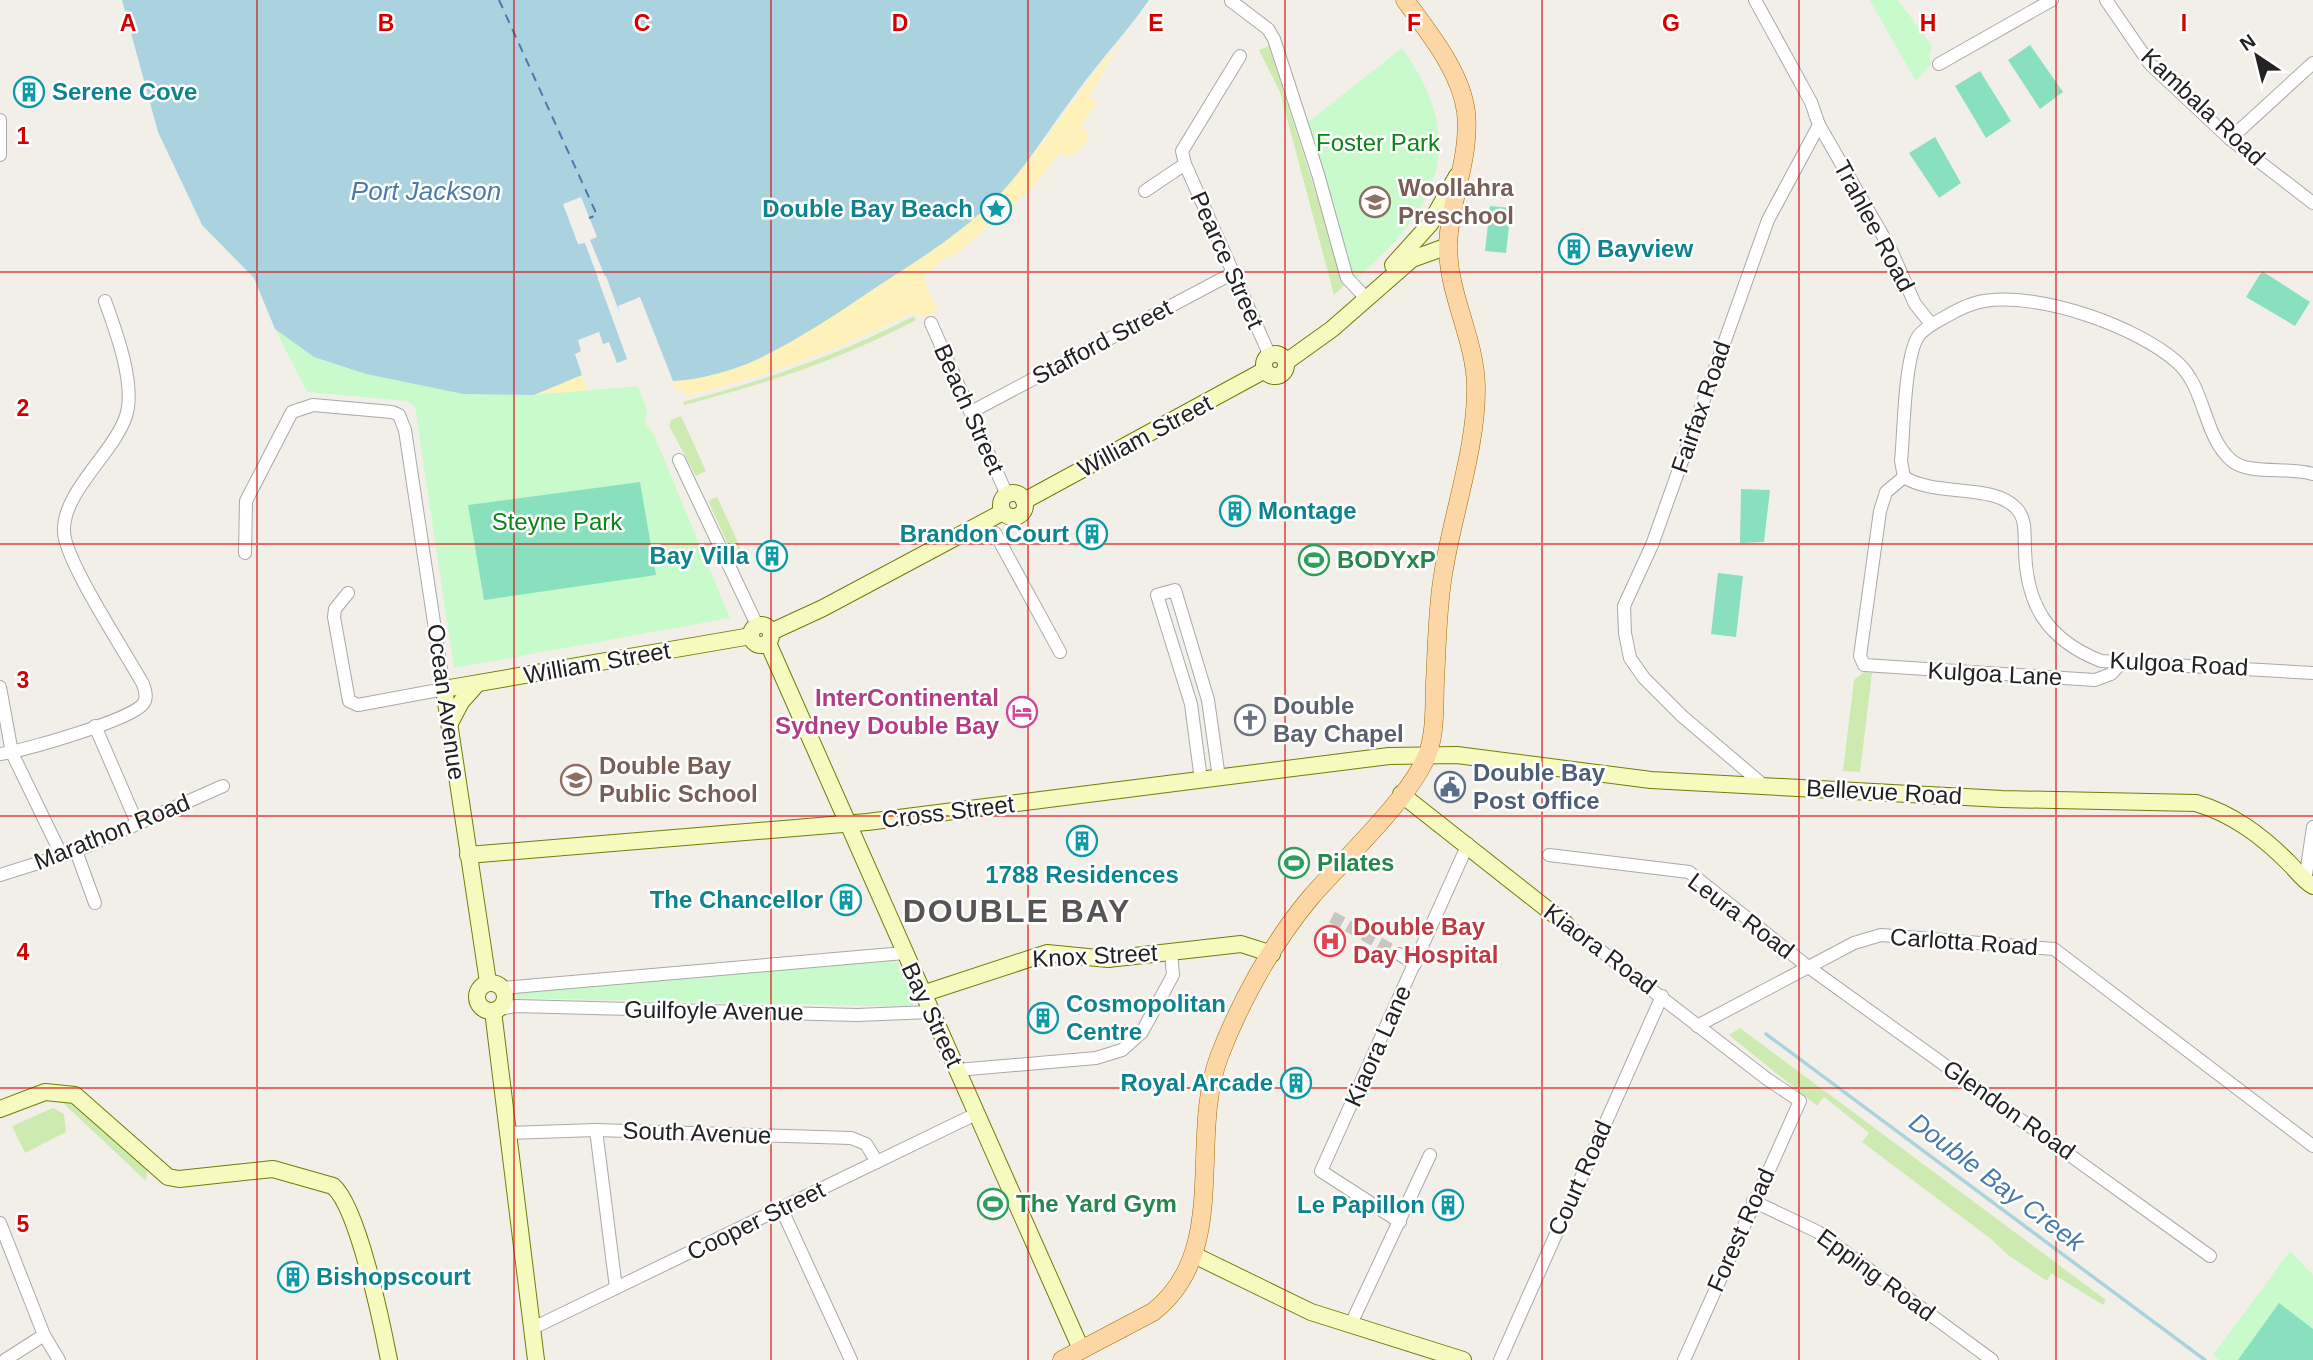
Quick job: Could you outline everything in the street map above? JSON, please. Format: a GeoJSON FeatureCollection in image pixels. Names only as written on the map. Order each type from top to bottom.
{"type":"FeatureCollection","features":[{"type":"Feature","properties":{"kind":"main road"},"geometry":{"type":"LineString","coordinates":[[1062,1360],[1140,1321],[1164,1303],[1194,1255],[1200,1231],[1207,1110],[1213,1075],[1231,1029],[1272,954],[1309,900],[1401,794],[1427,755],[1432,729],[1443,575],[1476,400],[1473,362],[1458,312],[1448,246],[1463,164],[1466,112],[1460,89],[1405,0]]}},
{"type":"Feature","properties":{"kind":"street"},"geometry":{"type":"LineString","coordinates":[[1755,0],[1811,102],[1819,125]]}},
{"type":"Feature","properties":{"kind":"street"},"geometry":{"type":"LineString","coordinates":[[1939,64],[2053,0]]}},
{"type":"Feature","properties":{"kind":"street","name":"Kambala Road"},"geometry":{"type":"LineString","coordinates":[[2106,0],[2150,64],[2230,139],[2313,203]]}},
{"type":"Feature","properties":{"kind":"street"},"geometry":{"type":"LineString","coordinates":[[1231,1],[1268,29],[1274,39],[1318,174],[1347,278],[1370,293]]}},
{"type":"Feature","properties":{"kind":"street"},"geometry":{"type":"LineString","coordinates":[[1145,191],[1185,164],[1182,151],[1240,56]]}},
{"type":"Feature","properties":{"kind":"street"},"geometry":{"type":"LineString","coordinates":[[2230,139],[2313,63]]}},
{"type":"Feature","properties":{"kind":"street"},"geometry":{"type":"LineString","coordinates":[[0,120],[0,155]]}},
{"type":"Feature","properties":{"kind":"street","name":"Trahlee Road"},"geometry":{"type":"LineString","coordinates":[[1819,125],[1891,248],[1915,304],[1931,324]]}},
{"type":"Feature","properties":{"kind":"street","name":"Fairfax Road"},"geometry":{"type":"LineString","coordinates":[[1762,784],[1682,716],[1644,678],[1630,658],[1625,633],[1624,606],[1652,545],[1768,220],[1819,125]]}},
{"type":"Feature","properties":{"kind":"street","name":"Pearce Street"},"geometry":{"type":"LineString","coordinates":[[1185,164],[1233,273],[1267,363]]}},
{"type":"Feature","properties":{"kind":"street"},"geometry":{"type":"LineString","coordinates":[[1370,293],[1430,224],[1463,164]]}},
{"type":"Feature","properties":{"kind":"street"},"geometry":{"type":"LineString","coordinates":[[1370,293],[1422,253],[1448,246]]}},
{"type":"Feature","properties":{"kind":"street","name":"Stafford Street"},"geometry":{"type":"LineString","coordinates":[[971,412],[1233,273]]}},
{"type":"Feature","properties":{"kind":"street","name":"William Street"},"geometry":{"type":"LineString","coordinates":[[1024,500],[1267,363],[1272,376],[1278,376],[1284,371],[1286,362],[1332,328],[1370,293]]}},
{"type":"Feature","properties":{"kind":"street"},"geometry":{"type":"LineString","coordinates":[[1904,477],[1901,461],[1910,366],[1919,335],[1931,324],[1970,304],[2002,300],[2021,300],[2091,318],[2148,342],[2179,364],[2194,386],[2218,445],[2232,462],[2250,470],[2300,470],[2313,474]]}},
{"type":"Feature","properties":{"kind":"street"},"geometry":{"type":"LineString","coordinates":[[6,753],[38,747],[135,710],[146,696],[143,684],[70,555],[64,531],[72,503],[127,415],[125,361],[105,301]]}},
{"type":"Feature","properties":{"kind":"street","name":"Beach Street"},"geometry":{"type":"LineString","coordinates":[[931,323],[1007,495]]}},
{"type":"Feature","properties":{"kind":"street","name":"Ocean Avenue"},"geometry":{"type":"LineString","coordinates":[[245,553],[246,501],[286,420],[302,406],[313,405],[392,412],[399,415],[450,723],[468,855],[495,985]]}},
{"type":"Feature","properties":{"kind":"street","name":"Bay Street"},"geometry":{"type":"LineString","coordinates":[[679,460],[848,824],[1081,1349]]}},
{"type":"Feature","properties":{"kind":"street","name":"Kulgoa Road"},"geometry":{"type":"LineString","coordinates":[[1904,477],[1918,486],[1996,497],[2014,506],[2024,524],[2025,580],[2035,605],[2047,624],[2081,653],[2101,661],[2313,673]]}},
{"type":"Feature","properties":{"kind":"street","name":"Kulgoa Lane"},"geometry":{"type":"LineString","coordinates":[[1904,477],[1886,492],[1880,511],[1860,656],[1862,663],[1867,666],[2095,680],[2111,674],[2122,662]]}},
{"type":"Feature","properties":{"kind":"street"},"geometry":{"type":"LineString","coordinates":[[1007,495],[1019,495],[1024,500],[1024,509],[1019,516],[1010,517],[1003,512],[1002,502],[1007,495]]}},
{"type":"Feature","properties":{"kind":"street","name":"William Street"},"geometry":{"type":"LineString","coordinates":[[444,690],[762,634],[823,608],[1003,512]]}},
{"type":"Feature","properties":{"kind":"street"},"geometry":{"type":"LineString","coordinates":[[995,533],[1060,652]]}},
{"type":"Feature","properties":{"kind":"street"},"geometry":{"type":"LineString","coordinates":[[1201,780],[1191,701],[1157,595],[1175,590],[1207,696],[1219,778]]}},
{"type":"Feature","properties":{"kind":"street"},"geometry":{"type":"LineString","coordinates":[[348,593],[335,609],[334,617],[349,701],[358,705],[444,690]]}},
{"type":"Feature","properties":{"kind":"street"},"geometry":{"type":"LineString","coordinates":[[1168,628],[1185,622]]}},
{"type":"Feature","properties":{"kind":"street"},"geometry":{"type":"LineString","coordinates":[[450,723],[461,702],[477,684]]}},
{"type":"Feature","properties":{"kind":"street"},"geometry":{"type":"LineString","coordinates":[[0,687],[6,753],[62,856]]}},
{"type":"Feature","properties":{"kind":"street"},"geometry":{"type":"LineString","coordinates":[[1191,701],[1207,696]]}},
{"type":"Feature","properties":{"kind":"street"},"geometry":{"type":"LineString","coordinates":[[95,726],[137,823]]}},
{"type":"Feature","properties":{"kind":"street","name":"Bellevue Road"},"geometry":{"type":"LineString","coordinates":[[1427,755],[1457,755],[1651,780],[2003,799],[2196,803],[2216,809],[2244,825],[2266,841],[2309,884]]}},
{"type":"Feature","properties":{"kind":"street","name":"Cross Street"},"geometry":{"type":"LineString","coordinates":[[468,855],[848,824],[1389,756],[1427,755]]}},
{"type":"Feature","properties":{"kind":"street","name":"Marathon Road"},"geometry":{"type":"LineString","coordinates":[[0,875],[76,851],[223,786]]}},
{"type":"Feature","properties":{"kind":"street","name":"Kiaora Road"},"geometry":{"type":"LineString","coordinates":[[1401,794],[1697,1026],[1800,1101]]}},
{"type":"Feature","properties":{"kind":"street"},"geometry":{"type":"LineString","coordinates":[[2309,884],[2313,827]]}},
{"type":"Feature","properties":{"kind":"street","name":"Kiaora Lane"},"geometry":{"type":"LineString","coordinates":[[1400,1222],[1321,1171],[1468,845]]}},
{"type":"Feature","properties":{"kind":"street"},"geometry":{"type":"LineString","coordinates":[[76,851],[94,903]]}},
{"type":"Feature","properties":{"kind":"street","name":"Leura Road"},"geometry":{"type":"LineString","coordinates":[[1549,855],[1689,872],[1807,967]]}},
{"type":"Feature","properties":{"kind":"street","name":"Carlotta Road"},"geometry":{"type":"LineString","coordinates":[[1697,1026],[1854,943],[1881,935],[2053,949],[2313,1146]]}},
{"type":"Feature","properties":{"kind":"street","name":"Knox Street"},"geometry":{"type":"LineString","coordinates":[[922,994],[1048,953],[1108,959],[1241,944],[1272,954]]}},
{"type":"Feature","properties":{"kind":"street"},"geometry":{"type":"LineString","coordinates":[[957,1070],[1052,1063],[1116,1054],[1135,1040],[1158,1003],[1173,975],[1171,952]]}},
{"type":"Feature","properties":{"kind":"street","name":"Guilfoyle Avenue"},"geometry":{"type":"LineString","coordinates":[[495,985],[904,953]]}},
{"type":"Feature","properties":{"kind":"street"},"geometry":{"type":"LineString","coordinates":[[1399,954],[1415,964]]}},
{"type":"Feature","properties":{"kind":"street","name":"Glendon Road"},"geometry":{"type":"LineString","coordinates":[[1807,967],[2210,1256]]}},
{"type":"Feature","properties":{"kind":"street"},"geometry":{"type":"LineString","coordinates":[[495,985],[505,1001],[496,1010],[483,1009],[477,1002],[479,988],[495,985]]}},
{"type":"Feature","properties":{"kind":"street","name":"Court Road"},"geometry":{"type":"LineString","coordinates":[[1500,1360],[1662,996]]}},
{"type":"Feature","properties":{"kind":"street","name":"Guilfoyle Avenue"},"geometry":{"type":"LineString","coordinates":[[496,1010],[516,1006],[857,1015],[930,1012]]}},
{"type":"Feature","properties":{"kind":"street"},"geometry":{"type":"LineString","coordinates":[[496,1010],[506,1133],[536,1360]]}},
{"type":"Feature","properties":{"kind":"street"},"geometry":{"type":"LineString","coordinates":[[0,1109],[45,1092],[75,1095],[169,1177],[179,1179],[273,1169],[333,1186],[347,1209],[362,1252],[390,1360]]}},
{"type":"Feature","properties":{"kind":"street","name":"Forest Road"},"geometry":{"type":"LineString","coordinates":[[1684,1360],[1800,1101]]}},
{"type":"Feature","properties":{"kind":"street","name":"Cooper Street"},"geometry":{"type":"LineString","coordinates":[[533,1328],[978,1113]]}},
{"type":"Feature","properties":{"kind":"street"},"geometry":{"type":"LineString","coordinates":[[596,1130],[616,1288]]}},
{"type":"Feature","properties":{"kind":"street","name":"South Avenue"},"geometry":{"type":"LineString","coordinates":[[506,1133],[596,1130],[851,1138],[866,1144],[877,1162]]}},
{"type":"Feature","properties":{"kind":"street"},"geometry":{"type":"LineString","coordinates":[[1350,1326],[1383,1251],[1409,1203],[1411,1190],[1430,1155]]}},
{"type":"Feature","properties":{"kind":"street","name":"Epping Road"},"geometry":{"type":"LineString","coordinates":[[1753,1201],[1818,1232],[1992,1360]]}},
{"type":"Feature","properties":{"kind":"street"},"geometry":{"type":"LineString","coordinates":[[782,1210],[851,1360]]}},
{"type":"Feature","properties":{"kind":"street"},"geometry":{"type":"LineString","coordinates":[[0,1223],[44,1335],[59,1360]]}},
{"type":"Feature","properties":{"kind":"street"},"geometry":{"type":"LineString","coordinates":[[1194,1255],[1311,1312],[1462,1360]]}},
{"type":"Feature","properties":{"kind":"street"},"geometry":{"type":"LineString","coordinates":[[5,1360],[44,1335]]}},
{"type":"Feature","properties":{"kind":"green space"},"geometry":{"type":"Polygon","coordinates":[[[1898,0],[1932,46],[1929,55],[1931,64],[1916,81],[1870,1],[1898,0]]]}},
{"type":"Feature","properties":{"kind":"green space"},"geometry":{"type":"Polygon","coordinates":[[[2030,45],[2063,92],[2040,109],[2008,60],[2030,45]]]}},
{"type":"Feature","properties":{"kind":"green space"},"geometry":{"type":"Polygon","coordinates":[[[1269,46],[1345,285],[1334,295],[1280,92],[1259,50],[1269,46]]]}},
{"type":"Feature","properties":{"kind":"green space","name":"Foster Park"},"geometry":{"type":"Polygon","coordinates":[[[1402,48],[1423,83],[1435,114],[1439,144],[1435,172],[1425,199],[1408,226],[1357,278],[1352,274],[1307,123],[1402,48]]]}},
{"type":"Feature","properties":{"kind":"green space"},"geometry":{"type":"Polygon","coordinates":[[[1980,71],[2011,121],[1986,138],[1955,86],[1980,71]]]}},
{"type":"Feature","properties":{"kind":"green space"},"geometry":{"type":"Polygon","coordinates":[[[1935,137],[1961,183],[1939,198],[1909,153],[1935,137]]]}},
{"type":"Feature","properties":{"kind":"green space"},"geometry":{"type":"Polygon","coordinates":[[[1490,206],[1511,208],[1506,253],[1485,251],[1490,206]]]}},
{"type":"Feature","properties":{"kind":"green space"},"geometry":{"type":"Polygon","coordinates":[[[2262,271],[2310,302],[2295,326],[2246,297],[2262,271]]]}},
{"type":"Feature","properties":{"kind":"green space"},"geometry":{"type":"Polygon","coordinates":[[[914,316],[916,320],[887,335],[830,359],[774,379],[684,405],[683,402],[743,385],[829,355],[914,316]]]}},
{"type":"Feature","properties":{"kind":"green space","name":"Steyne Park"},"geometry":{"type":"Polygon","coordinates":[[[275,329],[314,357],[366,374],[463,394],[534,395],[638,386],[647,410],[645,423],[654,435],[730,618],[454,668],[415,407],[407,401],[307,392],[275,329]]]}},
{"type":"Feature","properties":{"kind":"green space"},"geometry":{"type":"Polygon","coordinates":[[[681,416],[706,471],[696,476],[669,426],[671,420],[681,416]]]}},
{"type":"Feature","properties":{"kind":"green space"},"geometry":{"type":"Polygon","coordinates":[[[640,482],[656,575],[484,600],[468,505],[640,482]]]}},
{"type":"Feature","properties":{"kind":"green space"},"geometry":{"type":"Polygon","coordinates":[[[1741,489],[1770,490],[1764,542],[1740,543],[1741,489]]]}},
{"type":"Feature","properties":{"kind":"green space"},"geometry":{"type":"Polygon","coordinates":[[[717,497],[747,562],[738,566],[708,501],[717,497]]]}},
{"type":"Feature","properties":{"kind":"green space"},"geometry":{"type":"Polygon","coordinates":[[[1718,573],[1743,576],[1736,637],[1711,634],[1718,573]]]}},
{"type":"Feature","properties":{"kind":"green space"},"geometry":{"type":"Polygon","coordinates":[[[1864,672],[1872,673],[1860,772],[1843,771],[1854,680],[1864,672]]]}},
{"type":"Feature","properties":{"kind":"green space"},"geometry":{"type":"Polygon","coordinates":[[[896,960],[916,1000],[911,1007],[516,998],[516,992],[896,960]]]}},
{"type":"Feature","properties":{"kind":"green space"},"geometry":{"type":"Polygon","coordinates":[[[1740,1028],[2106,1300],[2103,1305],[2051,1273],[2047,1281],[2008,1255],[1991,1239],[1862,1142],[1869,1133],[1824,1097],[1817,1106],[1729,1035],[1740,1028]]]}},
{"type":"Feature","properties":{"kind":"green space"},"geometry":{"type":"Polygon","coordinates":[[[70,1099],[92,1115],[147,1170],[146,1181],[61,1101],[70,1099]]]}},
{"type":"Feature","properties":{"kind":"green space"},"geometry":{"type":"Polygon","coordinates":[[[53,1108],[64,1114],[66,1132],[25,1153],[12,1126],[53,1108]]]}},
{"type":"Feature","properties":{"kind":"green space"},"geometry":{"type":"Polygon","coordinates":[[[2290,1251],[2313,1275],[2313,1360],[2219,1360],[2213,1355],[2290,1251]]]}},
{"type":"Feature","properties":{"kind":"green space"},"geometry":{"type":"Polygon","coordinates":[[[2279,1303],[2313,1329],[2313,1360],[2238,1360],[2279,1303]]]}},
{"type":"Feature","properties":{"kind":"sand","name":"Double Bay Beach"},"geometry":{"type":"Polygon","coordinates":[[[1119,43],[1089,96],[1097,104],[1082,123],[1089,139],[1076,153],[1065,157],[1062,150],[1032,188],[953,257],[951,253],[923,277],[938,310],[922,318],[912,313],[829,351],[744,380],[685,396],[683,390],[676,392],[673,381],[729,370],[792,341],[960,230],[988,206],[1017,175],[1119,43]]]}},
{"type":"Feature","properties":{"kind":"sand"},"geometry":{"type":"Polygon","coordinates":[[[582,375],[589,393],[534,395],[582,375]]]}},
{"type":"Feature","properties":{"kind":"water","name":"Port Jackson"},"geometry":{"type":"Polygon","coordinates":[[[122,0],[1149,0],[1000,194],[942,244],[835,315],[750,362],[706,376],[673,381],[640,297],[618,306],[622,320],[606,276],[598,279],[627,359],[617,363],[609,342],[603,344],[599,332],[578,340],[581,351],[575,354],[582,375],[534,395],[463,394],[366,374],[314,357],[275,329],[254,278],[202,225],[158,132],[122,0]]]}},
{"type":"Feature","properties":{"kind":"pier"},"geometry":{"type":"Polygon","coordinates":[[[581,197],[597,237],[590,240],[624,323],[619,321],[602,281],[631,357],[629,362],[585,243],[578,244],[563,204],[581,197]]]}},
{"type":"Feature","properties":{"kind":"waterway","name":"Double Bay Creek"},"geometry":{"type":"LineString","coordinates":[[1766,1034],[2205,1360]]}},
{"type":"Feature","properties":{"kind":"ferry route"},"geometry":{"type":"LineString","coordinates":[[499,0],[597,215],[589,218]]}},
{"type":"Feature","properties":{"kind":"tunnel"},"geometry":{"type":"LineString","coordinates":[[1332,917],[1399,954]]}},
{"type":"Feature","properties":{"kind":"place","name":"Serene Cove"},"geometry":{"type":"Point","coordinates":[29,92]}},
{"type":"Feature","properties":{"kind":"place","name":"Woollahra Preschool"},"geometry":{"type":"Point","coordinates":[1375,202]}},
{"type":"Feature","properties":{"kind":"place","name":"Double Bay Beach"},"geometry":{"type":"Point","coordinates":[996,209]}},
{"type":"Feature","properties":{"kind":"place","name":"Bayview"},"geometry":{"type":"Point","coordinates":[1574,249]}},
{"type":"Feature","properties":{"kind":"place","name":"Montage"},"geometry":{"type":"Point","coordinates":[1235,511]}},
{"type":"Feature","properties":{"kind":"place","name":"Brandon Court"},"geometry":{"type":"Point","coordinates":[1092,534]}},
{"type":"Feature","properties":{"kind":"place","name":"Bay Villa"},"geometry":{"type":"Point","coordinates":[772,556]}},
{"type":"Feature","properties":{"kind":"place","name":"BODYxP"},"geometry":{"type":"Point","coordinates":[1314,560]}},
{"type":"Feature","properties":{"kind":"place","name":"InterContinental Sydney Double Bay"},"geometry":{"type":"Point","coordinates":[1022,712]}},
{"type":"Feature","properties":{"kind":"place","name":"Double Bay Chapel"},"geometry":{"type":"Point","coordinates":[1250,720]}},
{"type":"Feature","properties":{"kind":"place","name":"Double Bay Public School"},"geometry":{"type":"Point","coordinates":[576,780]}},
{"type":"Feature","properties":{"kind":"place","name":"Double Bay Post Office"},"geometry":{"type":"Point","coordinates":[1450,787]}},
{"type":"Feature","properties":{"kind":"place","name":"1788 Residences"},"geometry":{"type":"Point","coordinates":[1082,841]}},
{"type":"Feature","properties":{"kind":"place","name":"Pilates"},"geometry":{"type":"Point","coordinates":[1294,863]}},
{"type":"Feature","properties":{"kind":"place","name":"The Chancellor"},"geometry":{"type":"Point","coordinates":[846,900]}},
{"type":"Feature","properties":{"kind":"place","name":"Double Bay Day Hospital"},"geometry":{"type":"Point","coordinates":[1330,941]}},
{"type":"Feature","properties":{"kind":"place","name":"Cosmopolitan Centre"},"geometry":{"type":"Point","coordinates":[1043,1018]}},
{"type":"Feature","properties":{"kind":"place","name":"Royal Arcade"},"geometry":{"type":"Point","coordinates":[1296,1083]}},
{"type":"Feature","properties":{"kind":"place","name":"The Yard Gym"},"geometry":{"type":"Point","coordinates":[993,1204]}},
{"type":"Feature","properties":{"kind":"place","name":"Le Papillon"},"geometry":{"type":"Point","coordinates":[1448,1205]}},
{"type":"Feature","properties":{"kind":"place","name":"Bishopscourt"},"geometry":{"type":"Point","coordinates":[293,1277]}},
{"type":"Feature","properties":{"kind":"district","name":"DOUBLE BAY"},"geometry":{"type":"Point","coordinates":[1017,911]}}]}
